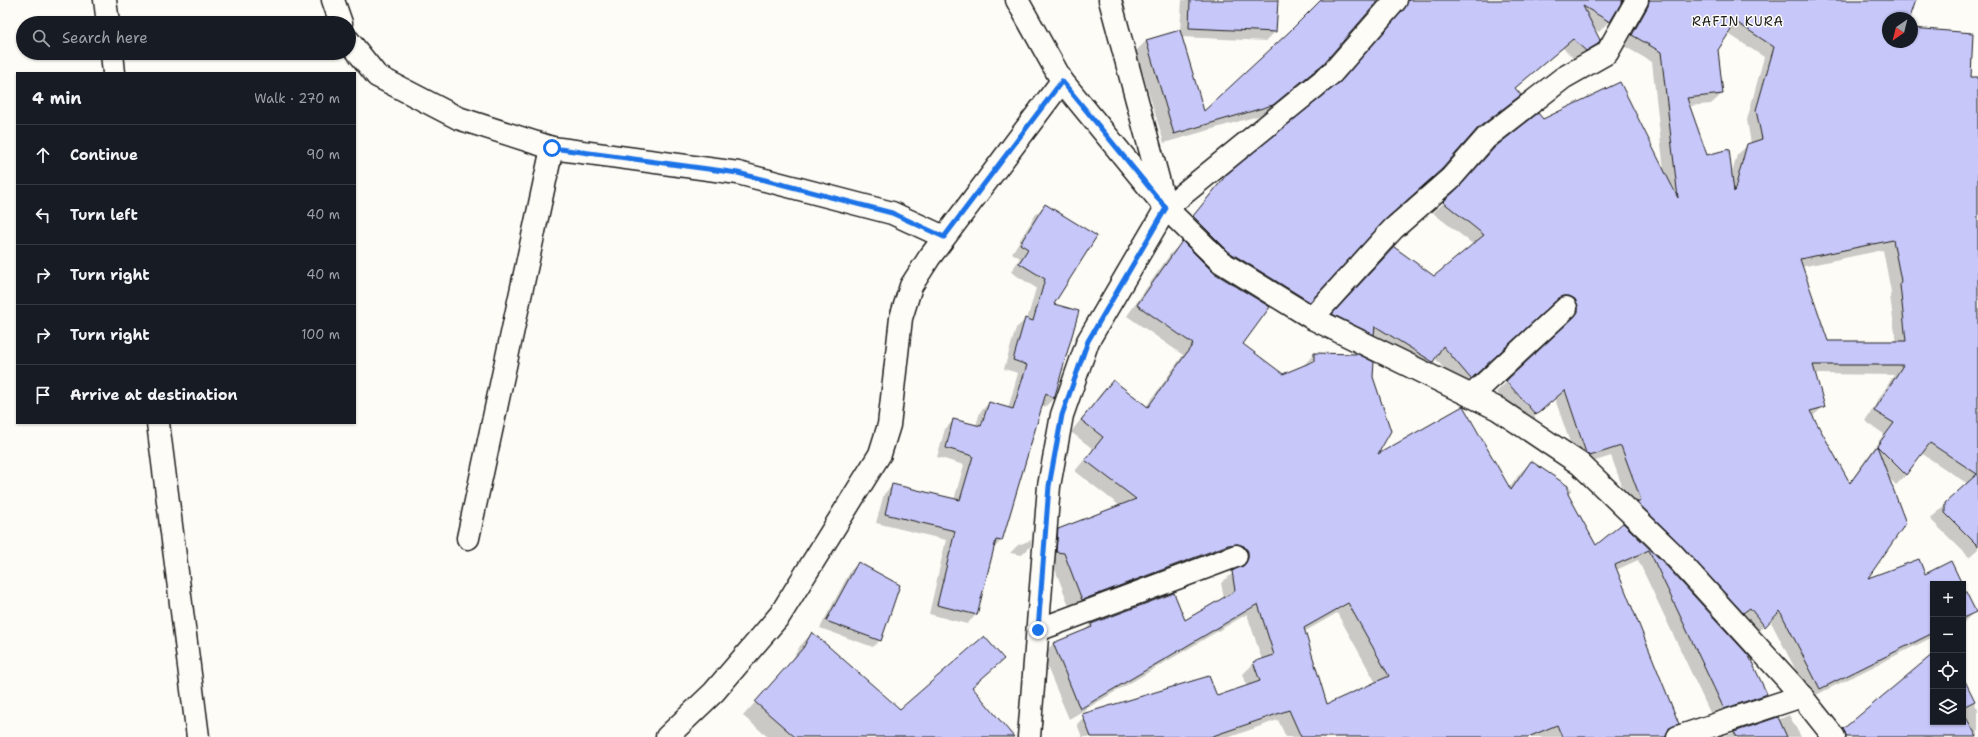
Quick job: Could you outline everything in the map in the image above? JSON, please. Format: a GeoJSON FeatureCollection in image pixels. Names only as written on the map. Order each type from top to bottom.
{"type":"FeatureCollection","features":[{"type":"Feature","properties":{"kind":"street"},"geometry":{"type":"LineString","coordinates":[[105,0],[107,16]]}},
{"type":"Feature","properties":{"kind":"street"},"geometry":{"type":"LineString","coordinates":[[333,0],[339,16]]}},
{"type":"Feature","properties":{"kind":"street"},"geometry":{"type":"LineString","coordinates":[[1017,0],[1062,81],[1166,208],[1221,262],[1312,318],[1498,409],[1580,464],[1670,551],[1802,696],[1834,737]]}},
{"type":"Feature","properties":{"kind":"street"},"geometry":{"type":"LineString","coordinates":[[1110,0],[1166,208]]}},
{"type":"Feature","properties":{"kind":"street"},"geometry":{"type":"LineString","coordinates":[[1030,737],[1049,486],[1062,415],[1088,341],[1166,208],[1332,73],[1396,0]]}},
{"type":"Feature","properties":{"kind":"street"},"geometry":{"type":"LineString","coordinates":[[1312,318],[1393,229],[1450,178],[1486,138],[1563,78],[1608,53],[1637,0]]}},
{"type":"Feature","properties":{"kind":"street"},"geometry":{"type":"LineString","coordinates":[[356,50],[377,76],[458,118],[552,148],[738,173],[892,213],[944,237]]}},
{"type":"Feature","properties":{"kind":"street"},"geometry":{"type":"LineString","coordinates":[[113,60],[114,72]]}},
{"type":"Feature","properties":{"kind":"street"},"geometry":{"type":"LineString","coordinates":[[667,737],[714,692],[780,615],[880,454],[889,425],[901,318],[911,286],[944,237],[1062,81]]}},
{"type":"Feature","properties":{"kind":"street"},"geometry":{"type":"LineString","coordinates":[[468,538],[552,148]]}},
{"type":"Feature","properties":{"kind":"street"},"geometry":{"type":"LineString","coordinates":[[1471,396],[1566,308]]}},
{"type":"Feature","properties":{"kind":"street"},"geometry":{"type":"LineString","coordinates":[[158,424],[198,737]]}},
{"type":"Feature","properties":{"kind":"street"},"geometry":{"type":"LineString","coordinates":[[1038,630],[1236,556]]}},
{"type":"Feature","properties":{"kind":"street"},"geometry":{"type":"LineString","coordinates":[[1678,737],[1802,696]]}},
{"type":"Feature","properties":{"kind":"building"},"geometry":{"type":"Polygon","coordinates":[[[1190,0],[1278,0],[1276,32],[1189,28],[1190,0]]]}},
{"type":"Feature","properties":{"kind":"building"},"geometry":{"type":"Polygon","coordinates":[[[1321,0],[1379,0],[1323,64],[1273,105],[1174,134],[1146,40],[1180,30],[1204,111],[1288,33],[1321,0]]]}},
{"type":"Feature","properties":{"kind":"building"},"geometry":{"type":"Polygon","coordinates":[[[1408,0],[1623,0],[1610,22],[1583,6],[1600,40],[1598,44],[1586,51],[1573,39],[1515,88],[1521,95],[1478,128],[1442,169],[1385,220],[1310,302],[1229,252],[1193,216],[1227,174],[1341,81],[1405,8],[1408,0]]]}},
{"type":"Feature","properties":{"kind":"building"},"geometry":{"type":"Polygon","coordinates":[[[1649,0],[1916,0],[1912,12],[1882,12],[1882,48],[1918,48],[1918,28],[1973,33],[1971,77],[1978,77],[1978,546],[1945,513],[1945,503],[1977,474],[1930,443],[1906,475],[1877,446],[1906,523],[1868,578],[1919,559],[1925,574],[1951,561],[1961,581],[1930,581],[1930,634],[1820,689],[1780,611],[1765,627],[1750,608],[1743,613],[1679,543],[1637,502],[1641,500],[1621,446],[1590,456],[1586,453],[1565,390],[1536,415],[1506,381],[1574,317],[1578,312],[1578,306],[1575,299],[1569,296],[1564,296],[1558,299],[1471,379],[1443,346],[1433,362],[1375,326],[1374,335],[1332,314],[1394,247],[1434,276],[1484,235],[1443,202],[1460,186],[1495,147],[1538,113],[1543,119],[1620,82],[1678,198],[1661,52],[1632,35],[1648,6],[1649,0]],[[1736,22],[1718,50],[1723,94],[1687,98],[1707,155],[1729,149],[1734,192],[1747,144],[1762,139],[1756,110],[1774,47],[1736,22]],[[1893,240],[1800,259],[1828,341],[1906,341],[1900,285],[1901,281],[1893,240]],[[1813,365],[1825,407],[1810,411],[1850,483],[1894,423],[1874,411],[1903,365],[1813,365]]]}},
{"type":"Feature","properties":{"kind":"building"},"geometry":{"type":"Polygon","coordinates":[[[1045,204],[1097,236],[1054,304],[1079,311],[1054,399],[1046,393],[1002,541],[996,540],[977,615],[937,605],[955,531],[885,514],[892,484],[960,500],[973,456],[946,448],[953,419],[981,426],[989,402],[1013,409],[1027,365],[1013,360],[1025,318],[1033,321],[1045,279],[1019,263],[1028,249],[1020,244],[1045,204]]]}},
{"type":"Feature","properties":{"kind":"building"},"geometry":{"type":"Polygon","coordinates":[[[1182,241],[1214,273],[1270,307],[1243,344],[1283,374],[1314,361],[1314,353],[1358,354],[1374,362],[1373,377],[1391,431],[1378,454],[1463,406],[1511,490],[1531,461],[1568,486],[1568,494],[1596,545],[1623,523],[1661,560],[1749,656],[1767,694],[1724,709],[1649,550],[1615,565],[1679,724],[1669,728],[1666,737],[1562,737],[1557,725],[1528,737],[1301,737],[1289,710],[1210,737],[1091,737],[1082,714],[1209,676],[1217,696],[1260,681],[1253,662],[1274,655],[1258,604],[1080,709],[1053,643],[1092,627],[1091,624],[1174,593],[1185,620],[1235,591],[1232,571],[1245,564],[1248,558],[1248,551],[1244,546],[1238,544],[1228,545],[1082,600],[1064,553],[1056,552],[1058,529],[1136,499],[1085,460],[1103,437],[1081,420],[1113,380],[1148,407],[1193,344],[1137,305],[1182,241]],[[1348,603],[1304,628],[1327,704],[1389,676],[1348,603]]]}},
{"type":"Feature","properties":{"kind":"building"},"geometry":{"type":"Polygon","coordinates":[[[858,562],[900,585],[881,641],[826,621],[858,562]]]}},
{"type":"Feature","properties":{"kind":"building"},"geometry":{"type":"Polygon","coordinates":[[[1966,592],[1976,612],[1966,617],[1966,592]]]}},
{"type":"Feature","properties":{"kind":"building"},"geometry":{"type":"Polygon","coordinates":[[[812,632],[900,709],[984,636],[1004,659],[972,687],[1014,737],[795,737],[755,702],[803,648],[812,632]]]}},
{"type":"Feature","properties":{"kind":"building"},"geometry":{"type":"Polygon","coordinates":[[[1930,656],[1930,725],[1966,725],[1966,717],[1977,737],[1846,737],[1843,729],[1930,656]]]}},
{"type":"Feature","properties":{"kind":"building"},"geometry":{"type":"Polygon","coordinates":[[[1966,683],[1975,701],[1966,706],[1966,683]]]}},
{"type":"Feature","properties":{"kind":"building"},"geometry":{"type":"Polygon","coordinates":[[[1778,717],[1787,737],[1737,737],[1734,732],[1778,717]]]}},
{"type":"Feature","properties":{"kind":"district","name":"RAFIN KURA"},"geometry":{"type":"Point","coordinates":[1738,21]}},
{"type":"Feature","properties":{"kind":"route"},"geometry":{"type":"LineString","coordinates":[[552,148],[738,173],[892,213],[944,237],[1062,81],[1166,208],[1088,341],[1062,415],[1049,486],[1038,630]]}}]}
